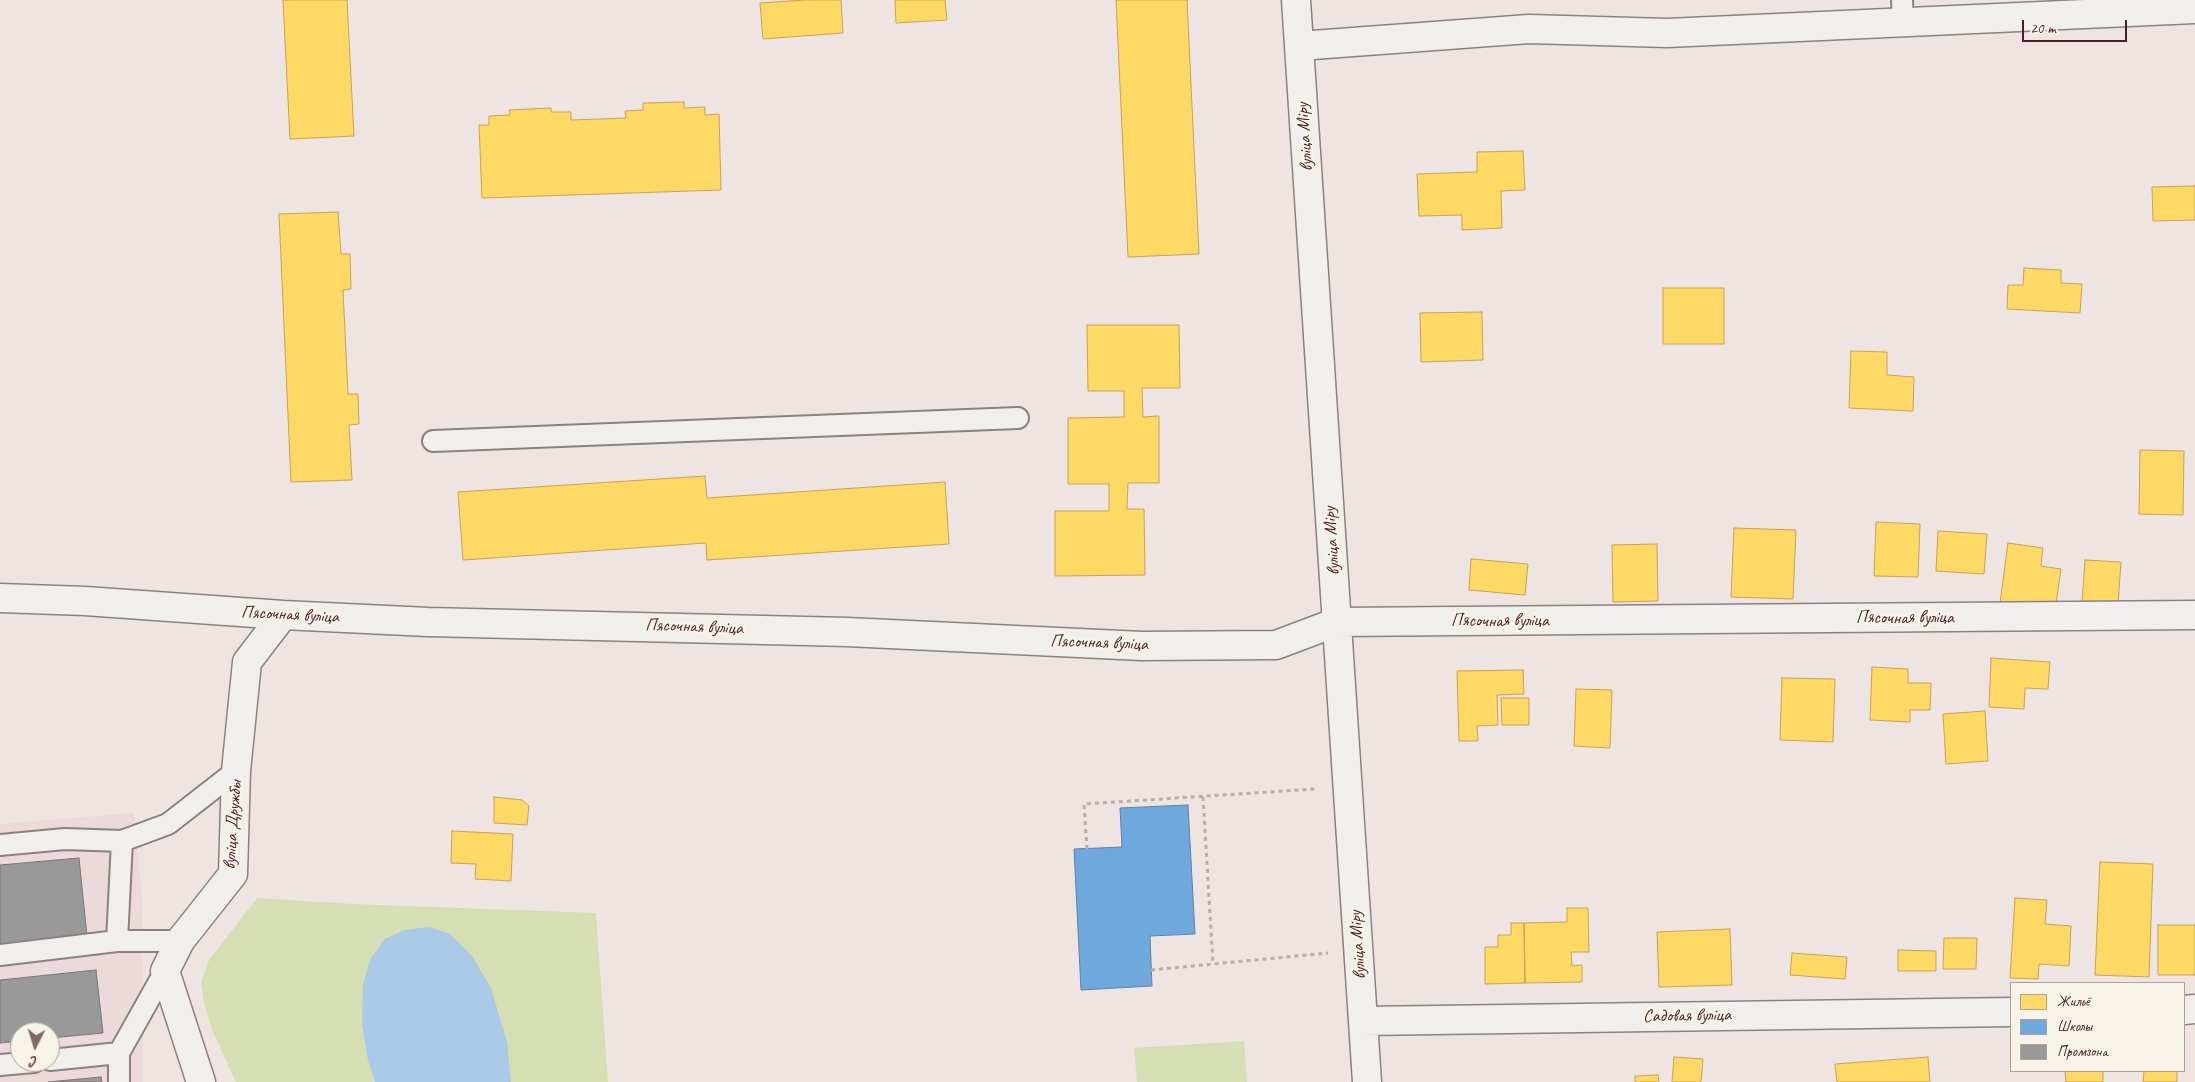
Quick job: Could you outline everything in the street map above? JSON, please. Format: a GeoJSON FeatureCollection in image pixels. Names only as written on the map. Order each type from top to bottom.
{"type":"FeatureCollection","features":[{"type":"Feature","properties":{"kind":"street","name":"вуліца Міру"},"geometry":{"type":"LineString","coordinates":[[1296,0],[1367,1082]]}},
{"type":"Feature","properties":{"kind":"street"},"geometry":{"type":"LineString","coordinates":[[1299,46],[1529,29],[1667,33],[1903,11],[2122,6],[2195,9]]}},
{"type":"Feature","properties":{"kind":"street","name":"Пясочная вуліца"},"geometry":{"type":"LineString","coordinates":[[0,598],[85,601],[283,615],[428,622],[847,632],[1142,646],[1276,645],[1337,622],[2195,615]]}},
{"type":"Feature","properties":{"kind":"street","name":"вуліца Дружбы"},"geometry":{"type":"LineString","coordinates":[[165,971],[180,941],[233,874],[236,771],[247,662],[283,615]]}},
{"type":"Feature","properties":{"kind":"street"},"geometry":{"type":"LineString","coordinates":[[165,971],[200,1082]]}},
{"type":"Feature","properties":{"kind":"street","name":"Садовая вуліца"},"geometry":{"type":"LineString","coordinates":[[1363,1021],[2010,1012]]}},
{"type":"Feature","properties":{"kind":"lane"},"geometry":{"type":"LineString","coordinates":[[433,441],[1018,418]]}},
{"type":"Feature","properties":{"kind":"lane"},"geometry":{"type":"LineString","coordinates":[[0,845],[65,838],[122,841],[168,824],[236,771]]}},
{"type":"Feature","properties":{"kind":"lane"},"geometry":{"type":"LineString","coordinates":[[117,941],[122,841]]}},
{"type":"Feature","properties":{"kind":"lane"},"geometry":{"type":"LineString","coordinates":[[0,955],[117,941],[180,941]]}},
{"type":"Feature","properties":{"kind":"lane"},"geometry":{"type":"LineString","coordinates":[[119,1082],[119,1054],[165,971]]}},
{"type":"Feature","properties":{"kind":"lane"},"geometry":{"type":"LineString","coordinates":[[60,1059],[119,1054]]}},
{"type":"Feature","properties":{"kind":"path"},"geometry":{"type":"LineString","coordinates":[[1087,849],[1084,804],[1348,787]]}},
{"type":"Feature","properties":{"kind":"path"},"geometry":{"type":"LineString","coordinates":[[1203,797],[1214,964]]}},
{"type":"Feature","properties":{"kind":"path"},"geometry":{"type":"LineString","coordinates":[[1130,801],[1130,807]]}},
{"type":"Feature","properties":{"kind":"path"},"geometry":{"type":"LineString","coordinates":[[1151,970],[1358,950]]}},
{"type":"Feature","properties":{"kind":"shaded area"},"geometry":{"type":"Polygon","coordinates":[[[134,813],[142,895],[143,1082],[0,1082],[0,824],[134,813]]]}},
{"type":"Feature","properties":{"kind":"green space"},"geometry":{"type":"Polygon","coordinates":[[[257,898],[353,904],[596,913],[608,1082],[236,1082],[212,1030],[204,1003],[201,983],[209,960],[257,898]]]}},
{"type":"Feature","properties":{"kind":"green space"},"geometry":{"type":"Polygon","coordinates":[[[1244,1041],[1247,1082],[1137,1082],[1134,1048],[1244,1041]]]}},
{"type":"Feature","properties":{"kind":"water"},"geometry":{"type":"Polygon","coordinates":[[[430,927],[450,934],[472,956],[491,988],[507,1042],[511,1082],[375,1082],[368,1060],[362,1024],[363,984],[371,958],[385,939],[404,930],[430,927]]]}},
{"type":"Feature","properties":{"kind":"building: Жильё"},"geometry":{"type":"Polygon","coordinates":[[[283,0],[347,0],[354,136],[290,139],[283,0]]]}},
{"type":"Feature","properties":{"kind":"building: Жильё"},"geometry":{"type":"Polygon","coordinates":[[[841,0],[843,33],[763,39],[760,3],[841,0]]]}},
{"type":"Feature","properties":{"kind":"building: Жильё"},"geometry":{"type":"Polygon","coordinates":[[[895,0],[945,0],[947,20],[896,23],[895,0]]]}},
{"type":"Feature","properties":{"kind":"building: Жильё"},"geometry":{"type":"Polygon","coordinates":[[[1116,0],[1187,0],[1199,254],[1128,257],[1116,0]]]}},
{"type":"Feature","properties":{"kind":"building: Жильё"},"geometry":{"type":"Polygon","coordinates":[[[684,102],[684,108],[705,107],[705,115],[719,114],[721,190],[482,198],[479,125],[489,125],[489,116],[510,115],[509,110],[551,108],[551,112],[571,112],[571,120],[626,118],[625,111],[643,110],[643,103],[684,102]]]}},
{"type":"Feature","properties":{"kind":"building: Жильё"},"geometry":{"type":"Polygon","coordinates":[[[1523,151],[1525,190],[1501,191],[1502,228],[1462,230],[1462,215],[1419,216],[1417,174],[1477,172],[1477,152],[1523,151]]]}},
{"type":"Feature","properties":{"kind":"building: Жильё"},"geometry":{"type":"Polygon","coordinates":[[[2195,186],[2195,220],[2153,221],[2152,187],[2195,186]]]}},
{"type":"Feature","properties":{"kind":"building: Жильё"},"geometry":{"type":"Polygon","coordinates":[[[338,212],[341,254],[350,254],[351,289],[343,290],[348,394],[358,394],[359,424],[349,425],[352,480],[291,482],[279,214],[338,212]]]}},
{"type":"Feature","properties":{"kind":"building: Жильё"},"geometry":{"type":"Polygon","coordinates":[[[2024,268],[2061,270],[2061,283],[2082,284],[2080,313],[2007,309],[2008,285],[2023,285],[2024,268]]]}},
{"type":"Feature","properties":{"kind":"building: Жильё"},"geometry":{"type":"Polygon","coordinates":[[[1663,288],[1724,288],[1724,344],[1663,344],[1663,288]]]}},
{"type":"Feature","properties":{"kind":"building: Жильё"},"geometry":{"type":"Polygon","coordinates":[[[1482,312],[1483,360],[1421,362],[1420,313],[1482,312]]]}},
{"type":"Feature","properties":{"kind":"building: Жильё"},"geometry":{"type":"Polygon","coordinates":[[[1087,325],[1179,325],[1180,388],[1142,388],[1143,417],[1159,416],[1159,483],[1128,483],[1127,509],[1144,509],[1145,575],[1055,576],[1055,511],[1109,511],[1109,484],[1068,484],[1068,418],[1124,417],[1124,391],[1088,391],[1087,325]]]}},
{"type":"Feature","properties":{"kind":"building: Жильё"},"geometry":{"type":"Polygon","coordinates":[[[1851,351],[1887,352],[1887,375],[1914,377],[1913,411],[1849,408],[1851,351]]]}},
{"type":"Feature","properties":{"kind":"building: Жильё"},"geometry":{"type":"Polygon","coordinates":[[[2140,450],[2184,451],[2183,515],[2139,514],[2140,450]]]}},
{"type":"Feature","properties":{"kind":"building: Жильё"},"geometry":{"type":"Polygon","coordinates":[[[705,476],[707,498],[945,482],[949,544],[707,560],[706,543],[463,560],[458,492],[705,476]]]}},
{"type":"Feature","properties":{"kind":"building: Жильё"},"geometry":{"type":"Polygon","coordinates":[[[1876,522],[1920,524],[1918,577],[1874,576],[1876,522]]]}},
{"type":"Feature","properties":{"kind":"building: Жильё"},"geometry":{"type":"Polygon","coordinates":[[[1734,528],[1796,530],[1793,599],[1731,597],[1734,528]]]}},
{"type":"Feature","properties":{"kind":"building: Жильё"},"geometry":{"type":"Polygon","coordinates":[[[1938,531],[1987,534],[1984,574],[1936,571],[1938,531]]]}},
{"type":"Feature","properties":{"kind":"building: Жильё"},"geometry":{"type":"Polygon","coordinates":[[[2008,543],[2043,548],[2041,566],[2061,569],[2055,611],[2000,603],[2008,543]]]}},
{"type":"Feature","properties":{"kind":"building: Жильё"},"geometry":{"type":"Polygon","coordinates":[[[1657,544],[1658,601],[1613,602],[1612,545],[1657,544]]]}},
{"type":"Feature","properties":{"kind":"building: Жильё"},"geometry":{"type":"Polygon","coordinates":[[[1471,559],[1528,564],[1525,595],[1469,590],[1471,559]]]}},
{"type":"Feature","properties":{"kind":"building: Жильё"},"geometry":{"type":"Polygon","coordinates":[[[2085,560],[2121,562],[2118,605],[2082,602],[2085,560]]]}},
{"type":"Feature","properties":{"kind":"building: Жильё"},"geometry":{"type":"Polygon","coordinates":[[[1991,658],[2050,662],[2048,689],[2025,688],[2024,709],[1989,707],[1991,658]]]}},
{"type":"Feature","properties":{"kind":"building: Жильё"},"geometry":{"type":"Polygon","coordinates":[[[1872,667],[1908,669],[1908,683],[1931,683],[1930,710],[1910,710],[1910,722],[1870,720],[1872,667]]]}},
{"type":"Feature","properties":{"kind":"building: Жильё"},"geometry":{"type":"Polygon","coordinates":[[[1523,670],[1524,694],[1497,695],[1498,725],[1477,726],[1478,741],[1459,741],[1457,671],[1523,670]]]}},
{"type":"Feature","properties":{"kind":"building: Жильё"},"geometry":{"type":"Polygon","coordinates":[[[1782,678],[1835,679],[1833,742],[1780,740],[1782,678]]]}},
{"type":"Feature","properties":{"kind":"building: Жильё"},"geometry":{"type":"Polygon","coordinates":[[[1576,689],[1612,690],[1610,748],[1574,746],[1576,689]]]}},
{"type":"Feature","properties":{"kind":"building: Жильё"},"geometry":{"type":"Polygon","coordinates":[[[1501,698],[1529,698],[1529,725],[1502,725],[1501,698]]]}},
{"type":"Feature","properties":{"kind":"building: Жильё"},"geometry":{"type":"Polygon","coordinates":[[[1985,711],[1988,761],[1946,764],[1943,714],[1985,711]]]}},
{"type":"Feature","properties":{"kind":"building: Жильё"},"geometry":{"type":"Polygon","coordinates":[[[494,797],[522,800],[529,806],[527,825],[494,823],[494,797]]]}},
{"type":"Feature","properties":{"kind":"building: Жильё"},"geometry":{"type":"Polygon","coordinates":[[[452,831],[513,834],[511,881],[475,879],[476,864],[451,863],[452,831]]]}},
{"type":"Feature","properties":{"kind":"building: Жильё"},"geometry":{"type":"Polygon","coordinates":[[[2100,862],[2153,864],[2149,977],[2095,975],[2100,862]]]}},
{"type":"Feature","properties":{"kind":"building: Жильё"},"geometry":{"type":"Polygon","coordinates":[[[2015,898],[2047,900],[2045,924],[2071,926],[2069,966],[2039,964],[2038,979],[2010,978],[2015,898]]]}},
{"type":"Feature","properties":{"kind":"building: Жильё"},"geometry":{"type":"Polygon","coordinates":[[[1567,908],[1588,908],[1589,952],[1571,952],[1572,966],[1582,965],[1582,982],[1525,983],[1524,923],[1567,922],[1567,908]]]}},
{"type":"Feature","properties":{"kind":"building: Жильё"},"geometry":{"type":"Polygon","coordinates":[[[1511,923],[1524,923],[1525,983],[1485,984],[1485,947],[1498,947],[1498,935],[1511,935],[1511,923]]]}},
{"type":"Feature","properties":{"kind":"building: Жильё"},"geometry":{"type":"Polygon","coordinates":[[[2158,925],[2195,925],[2195,975],[2158,975],[2158,925]]]}},
{"type":"Feature","properties":{"kind":"building: Жильё"},"geometry":{"type":"Polygon","coordinates":[[[1730,929],[1732,985],[1659,987],[1657,932],[1730,929]]]}},
{"type":"Feature","properties":{"kind":"building: Жильё"},"geometry":{"type":"Polygon","coordinates":[[[1944,938],[1977,938],[1976,969],[1943,969],[1944,938]]]}},
{"type":"Feature","properties":{"kind":"building: Жильё"},"geometry":{"type":"Polygon","coordinates":[[[1898,950],[1936,951],[1936,971],[1898,971],[1898,950]]]}},
{"type":"Feature","properties":{"kind":"building: Жильё"},"geometry":{"type":"Polygon","coordinates":[[[1792,953],[1847,957],[1845,979],[1790,975],[1792,953]]]}},
{"type":"Feature","properties":{"kind":"building: Жильё"},"geometry":{"type":"Polygon","coordinates":[[[1674,1057],[1703,1059],[1701,1082],[1672,1082],[1674,1057]]]}},
{"type":"Feature","properties":{"kind":"building: Жильё"},"geometry":{"type":"Polygon","coordinates":[[[1928,1057],[1930,1082],[1837,1082],[1835,1064],[1928,1057]]]}},
{"type":"Feature","properties":{"kind":"building: Жильё"},"geometry":{"type":"Polygon","coordinates":[[[2065,1072],[2103,1072],[2103,1082],[2066,1082],[2065,1072]]]}},
{"type":"Feature","properties":{"kind":"building: Жильё"},"geometry":{"type":"Polygon","coordinates":[[[2144,1072],[2177,1072],[2177,1082],[2143,1082],[2144,1072]]]}},
{"type":"Feature","properties":{"kind":"building: Жильё"},"geometry":{"type":"Polygon","coordinates":[[[1658,1075],[1659,1082],[1635,1082],[1635,1076],[1658,1075]]]}},
{"type":"Feature","properties":{"kind":"building: Школы"},"geometry":{"type":"Polygon","coordinates":[[[1188,805],[1195,934],[1150,936],[1152,986],[1081,990],[1074,849],[1122,847],[1120,808],[1188,805]]]}},
{"type":"Feature","properties":{"kind":"building: Промзона"},"geometry":{"type":"Polygon","coordinates":[[[79,858],[87,936],[0,944],[0,865],[79,858]]]}},
{"type":"Feature","properties":{"kind":"building: Промзона"},"geometry":{"type":"Polygon","coordinates":[[[96,970],[103,1033],[60,1037],[60,1022],[10,1022],[10,1042],[0,1043],[0,980],[96,970]]]}},
{"type":"Feature","properties":{"kind":"building: Промзона"},"geometry":{"type":"Polygon","coordinates":[[[101,1077],[102,1082],[48,1082],[101,1077]]]}}]}
